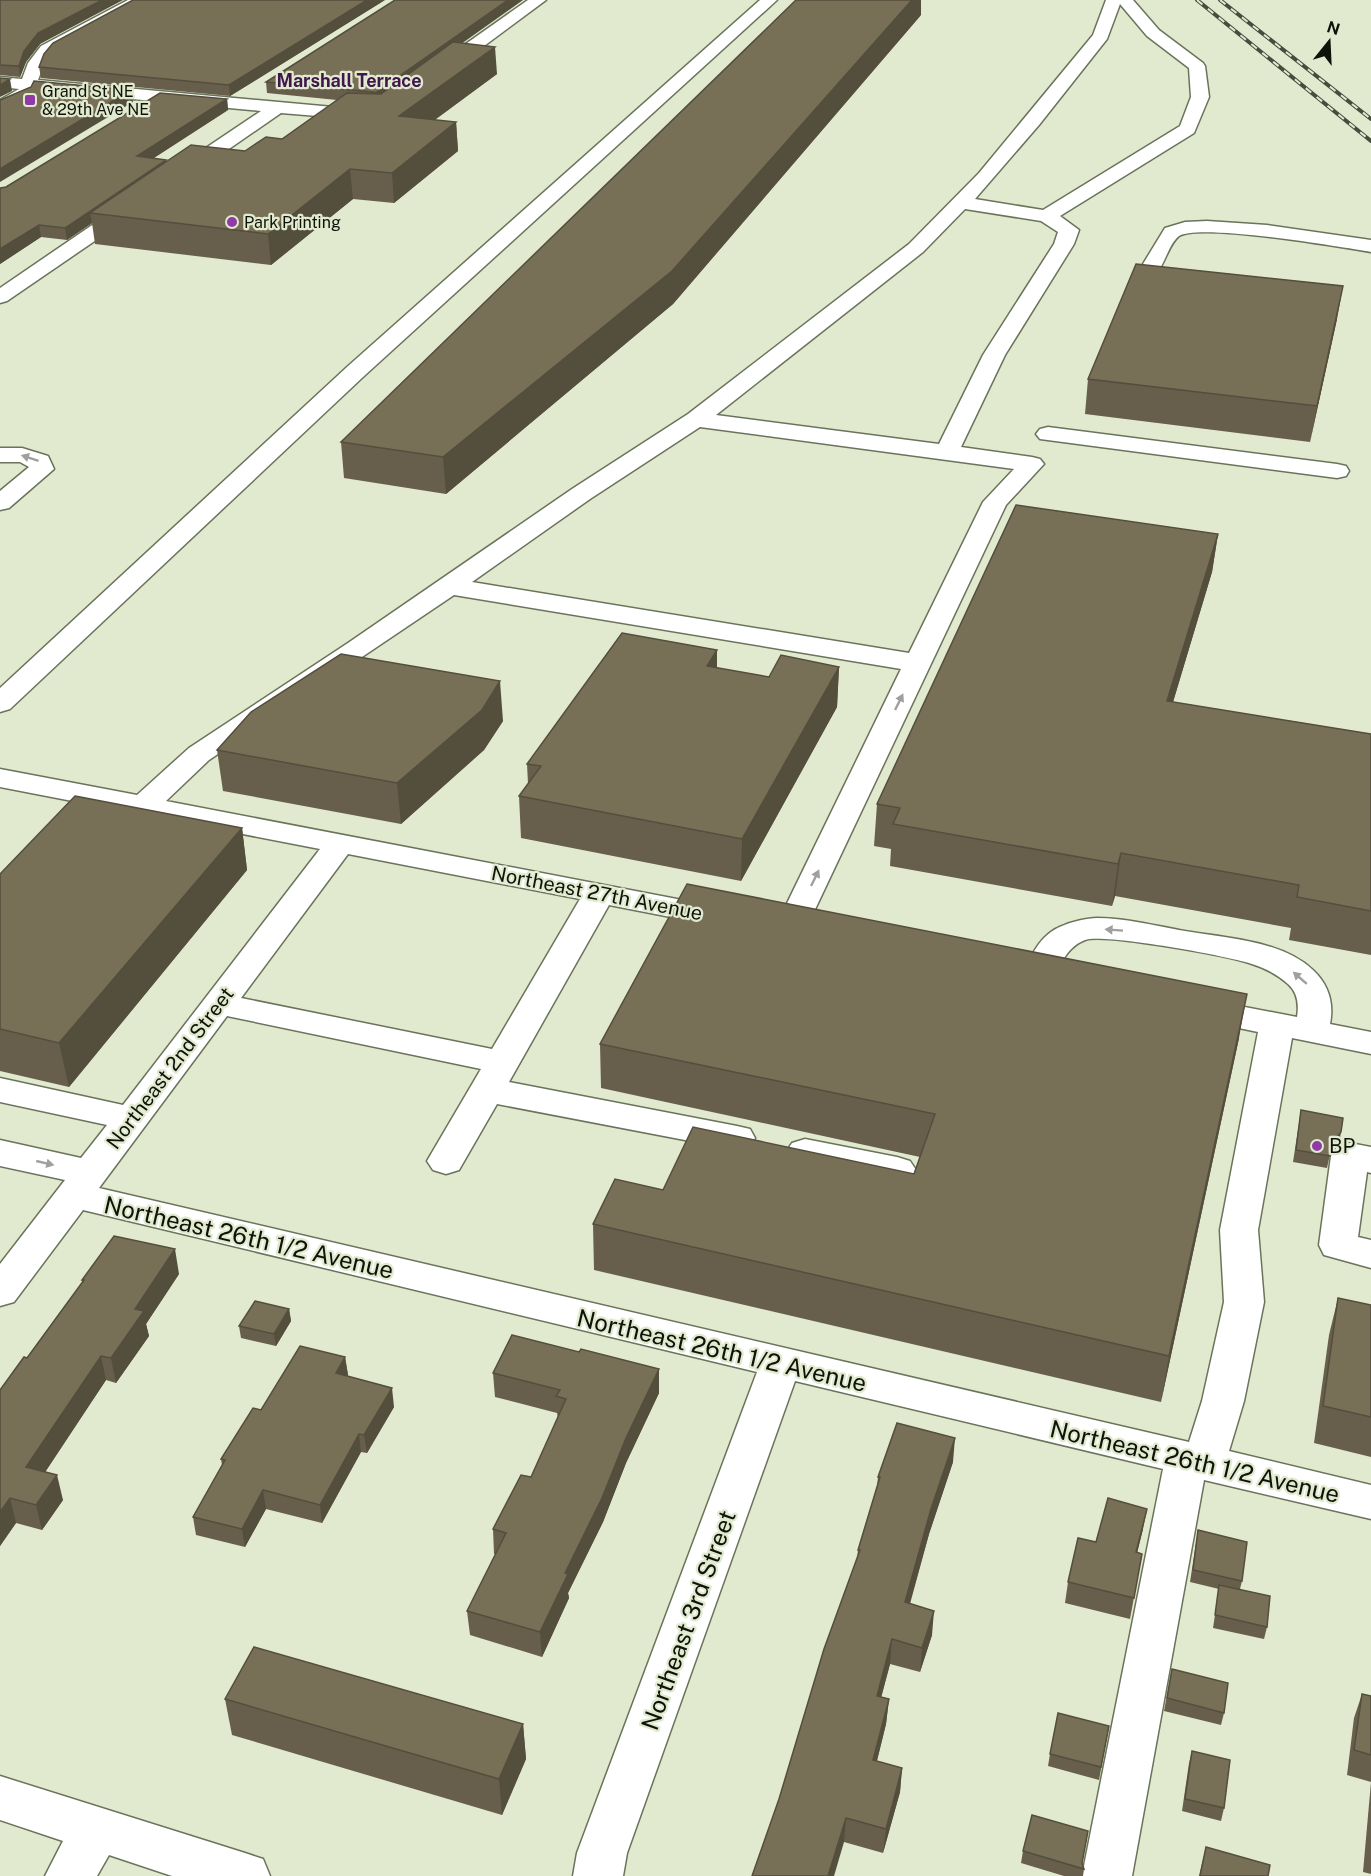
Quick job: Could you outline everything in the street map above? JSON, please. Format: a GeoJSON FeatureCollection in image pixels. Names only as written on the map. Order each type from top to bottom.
{"type":"FeatureCollection","features":[{"type":"Feature","properties":{"kind":"street"},"geometry":{"type":"LineString","coordinates":[[0,107],[26,92],[29,84],[28,63],[47,49],[140,0]]}},
{"type":"Feature","properties":{"kind":"street"},"geometry":{"type":"LineString","coordinates":[[424,82],[538,0]]}},
{"type":"Feature","properties":{"kind":"street"},"geometry":{"type":"LineString","coordinates":[[0,703],[355,372],[769,0]]}},
{"type":"Feature","properties":{"kind":"street"},"geometry":{"type":"LineString","coordinates":[[143,806],[199,754],[449,586],[580,494],[696,419],[916,248],[960,204],[1033,121],[1101,36],[1114,0]]}},
{"type":"Feature","properties":{"kind":"street"},"geometry":{"type":"LineString","coordinates":[[1046,216],[1188,129],[1200,97],[1197,66],[1153,33],[1125,0]]}},
{"type":"Feature","properties":{"kind":"street"},"geometry":{"type":"LineString","coordinates":[[0,82],[334,112],[381,113]]}},
{"type":"Feature","properties":{"kind":"street"},"geometry":{"type":"LineString","coordinates":[[236,103],[262,87]]}},
{"type":"Feature","properties":{"kind":"street"},"geometry":{"type":"LineString","coordinates":[[136,110],[158,96]]}},
{"type":"Feature","properties":{"kind":"street"},"geometry":{"type":"LineString","coordinates":[[163,186],[278,107]]}},
{"type":"Feature","properties":{"kind":"street"},"geometry":{"type":"LineString","coordinates":[[313,130],[324,125],[334,112]]}},
{"type":"Feature","properties":{"kind":"street"},"geometry":{"type":"LineString","coordinates":[[0,297],[144,199]]}},
{"type":"Feature","properties":{"kind":"street"},"geometry":{"type":"LineString","coordinates":[[947,452],[994,355],[1064,244],[1070,230],[1046,216],[960,204]]}},
{"type":"Feature","properties":{"kind":"street"},"geometry":{"type":"LineString","coordinates":[[1153,264],[1173,232],[1187,227],[1273,231],[1371,246]]}},
{"type":"Feature","properties":{"kind":"street"},"geometry":{"type":"LineString","coordinates":[[696,419],[1032,464],[995,502],[790,930]]}},
{"type":"Feature","properties":{"kind":"street"},"geometry":{"type":"LineString","coordinates":[[1048,434],[1337,471]]}},
{"type":"Feature","properties":{"kind":"street"},"geometry":{"type":"LineString","coordinates":[[0,455],[22,455],[40,461],[42,470],[0,502]]}},
{"type":"Feature","properties":{"kind":"street"},"geometry":{"type":"LineString","coordinates":[[449,586],[918,663]]}},
{"type":"Feature","properties":{"kind":"street","name":"Northeast 27th Avenue"},"geometry":{"type":"LineString","coordinates":[[0,778],[825,937]]}},
{"type":"Feature","properties":{"kind":"street","name":"Northeast 2nd Street"},"geometry":{"type":"LineString","coordinates":[[0,1293],[340,844]]}},
{"type":"Feature","properties":{"kind":"street"},"geometry":{"type":"LineString","coordinates":[[446,1161],[599,894]]}},
{"type":"Feature","properties":{"kind":"street"},"geometry":{"type":"LineString","coordinates":[[1071,984],[1025,975],[1054,945],[1073,933],[1095,928],[1124,930],[1256,954],[1275,960],[1302,979],[1312,991],[1315,1004],[1295,1028],[1239,1230],[1244,1302],[1223,1401],[1195,1461],[1107,1876]]}},
{"type":"Feature","properties":{"kind":"street"},"geometry":{"type":"LineString","coordinates":[[219,1004],[494,1076],[897,1170]]}},
{"type":"Feature","properties":{"kind":"street"},"geometry":{"type":"LineString","coordinates":[[1174,1005],[1371,1043]]}},
{"type":"Feature","properties":{"kind":"street"},"geometry":{"type":"LineString","coordinates":[[0,1089],[132,1119]]}},
{"type":"Feature","properties":{"kind":"street","name":"Northeast 26th 1/2 Avenue"},"geometry":{"type":"LineString","coordinates":[[0,1152],[82,1184],[781,1364],[1371,1502]]}},
{"type":"Feature","properties":{"kind":"street"},"geometry":{"type":"LineString","coordinates":[[1371,1160],[1350,1156],[1338,1245],[1371,1254]]}},
{"type":"Feature","properties":{"kind":"street","name":"Northeast 3rd Street"},"geometry":{"type":"LineString","coordinates":[[598,1876],[602,1853],[781,1364]]}},
{"type":"Feature","properties":{"kind":"street"},"geometry":{"type":"LineString","coordinates":[[0,1798],[245,1876]]}},
{"type":"Feature","properties":{"kind":"street"},"geometry":{"type":"LineString","coordinates":[[70,1876],[97,1829]]}},
{"type":"Feature","properties":{"kind":"building"},"geometry":{"type":"Polygon","coordinates":[[[0,0],[102,0],[38,33],[24,51],[19,66],[0,65],[0,0]]]}},
{"type":"Feature","properties":{"kind":"building"},"geometry":{"type":"Polygon","coordinates":[[[133,0],[367,0],[229,85],[39,67],[44,54],[53,43],[133,0]]]}},
{"type":"Feature","properties":{"kind":"building"},"geometry":{"type":"Polygon","coordinates":[[[395,0],[508,0],[375,93],[266,82],[395,0]]]}},
{"type":"Feature","properties":{"kind":"building"},"geometry":{"type":"Polygon","coordinates":[[[796,0],[912,0],[672,271],[443,457],[341,442],[796,0]]]}},
{"type":"Feature","properties":{"kind":"building"},"geometry":{"type":"Polygon","coordinates":[[[453,42],[495,47],[399,116],[456,122],[392,173],[350,169],[268,234],[90,213],[191,145],[245,151],[266,137],[282,139],[347,93],[381,94],[453,42]]]}},
{"type":"Feature","properties":{"kind":"building"},"geometry":{"type":"Polygon","coordinates":[[[0,78],[10,79],[0,85],[0,78]]]}},
{"type":"Feature","properties":{"kind":"building"},"geometry":{"type":"Polygon","coordinates":[[[34,81],[131,90],[0,169],[0,100],[31,87],[34,81]]]}},
{"type":"Feature","properties":{"kind":"building"},"geometry":{"type":"Polygon","coordinates":[[[160,93],[227,99],[137,156],[166,160],[65,228],[39,225],[0,249],[0,188],[6,187],[160,93]]]}},
{"type":"Feature","properties":{"kind":"building"},"geometry":{"type":"Polygon","coordinates":[[[1136,264],[1343,286],[1317,406],[1088,379],[1136,264]]]}},
{"type":"Feature","properties":{"kind":"building"},"geometry":{"type":"Polygon","coordinates":[[[1016,505],[1218,534],[1167,701],[1371,734],[1371,911],[1297,897],[1299,885],[1121,853],[1118,864],[893,824],[900,808],[877,804],[1016,505]]]}},
{"type":"Feature","properties":{"kind":"building"},"geometry":{"type":"Polygon","coordinates":[[[622,633],[717,650],[707,666],[769,677],[781,655],[839,667],[742,839],[519,796],[541,766],[527,764],[622,633]]]}},
{"type":"Feature","properties":{"kind":"building"},"geometry":{"type":"Polygon","coordinates":[[[341,654],[500,681],[482,710],[397,783],[217,750],[251,712],[341,654]]]}},
{"type":"Feature","properties":{"kind":"building"},"geometry":{"type":"Polygon","coordinates":[[[75,796],[242,828],[59,1043],[0,1029],[0,874],[75,796]]]}},
{"type":"Feature","properties":{"kind":"building"},"geometry":{"type":"Polygon","coordinates":[[[687,884],[1247,994],[1169,1356],[593,1224],[615,1179],[663,1190],[693,1127],[914,1174],[935,1114],[600,1044],[687,884]]]}},
{"type":"Feature","properties":{"kind":"building"},"geometry":{"type":"Polygon","coordinates":[[[1301,1110],[1343,1118],[1341,1132],[1332,1143],[1330,1156],[1296,1150],[1301,1110]]]}},
{"type":"Feature","properties":{"kind":"building"},"geometry":{"type":"Polygon","coordinates":[[[114,1236],[175,1249],[135,1309],[144,1311],[111,1358],[101,1356],[26,1467],[57,1475],[36,1505],[10,1498],[0,1512],[0,1390],[24,1357],[27,1358],[114,1236]]]}},
{"type":"Feature","properties":{"kind":"building"},"geometry":{"type":"Polygon","coordinates":[[[1338,1298],[1371,1305],[1371,1417],[1323,1406],[1338,1298]]]}},
{"type":"Feature","properties":{"kind":"building"},"geometry":{"type":"Polygon","coordinates":[[[255,1301],[289,1309],[274,1334],[239,1326],[255,1301]]]}},
{"type":"Feature","properties":{"kind":"building"},"geometry":{"type":"Polygon","coordinates":[[[512,1335],[579,1352],[581,1349],[659,1369],[540,1632],[467,1611],[506,1533],[493,1529],[521,1475],[531,1477],[566,1399],[556,1396],[560,1390],[493,1373],[512,1335]]]}},
{"type":"Feature","properties":{"kind":"building"},"geometry":{"type":"Polygon","coordinates":[[[300,1346],[345,1357],[336,1373],[392,1388],[364,1435],[359,1434],[320,1505],[263,1490],[242,1529],[193,1517],[225,1460],[221,1459],[253,1408],[261,1410],[300,1346]]]}},
{"type":"Feature","properties":{"kind":"building"},"geometry":{"type":"Polygon","coordinates":[[[897,1423],[955,1438],[931,1509],[905,1602],[934,1611],[922,1648],[892,1639],[877,1696],[889,1699],[873,1760],[902,1768],[886,1829],[846,1818],[828,1876],[752,1876],[779,1799],[824,1649],[860,1550],[858,1550],[880,1477],[878,1477],[897,1423]]]}},
{"type":"Feature","properties":{"kind":"building"},"geometry":{"type":"Polygon","coordinates":[[[1108,1498],[1147,1509],[1136,1552],[1142,1554],[1134,1598],[1068,1582],[1078,1538],[1096,1542],[1108,1498]]]}},
{"type":"Feature","properties":{"kind":"building"},"geometry":{"type":"Polygon","coordinates":[[[1198,1530],[1247,1542],[1242,1581],[1193,1570],[1198,1530]]]}},
{"type":"Feature","properties":{"kind":"building"},"geometry":{"type":"Polygon","coordinates":[[[1219,1585],[1270,1596],[1267,1627],[1215,1615],[1219,1585]]]}},
{"type":"Feature","properties":{"kind":"building"},"geometry":{"type":"Polygon","coordinates":[[[254,1647],[523,1724],[499,1779],[225,1699],[254,1647]]]}},
{"type":"Feature","properties":{"kind":"building"},"geometry":{"type":"Polygon","coordinates":[[[1172,1669],[1228,1683],[1224,1713],[1167,1698],[1172,1669]]]}},
{"type":"Feature","properties":{"kind":"building"},"geometry":{"type":"Polygon","coordinates":[[[1362,1694],[1371,1696],[1371,1755],[1354,1750],[1362,1694]]]}},
{"type":"Feature","properties":{"kind":"building"},"geometry":{"type":"Polygon","coordinates":[[[1058,1713],[1109,1726],[1101,1767],[1050,1754],[1058,1713]]]}},
{"type":"Feature","properties":{"kind":"building"},"geometry":{"type":"Polygon","coordinates":[[[1192,1751],[1230,1760],[1224,1808],[1185,1799],[1192,1751]]]}},
{"type":"Feature","properties":{"kind":"building"},"geometry":{"type":"Polygon","coordinates":[[[1032,1815],[1088,1831],[1082,1863],[1084,1869],[1023,1851],[1032,1815]]]}},
{"type":"Feature","properties":{"kind":"building"},"geometry":{"type":"Polygon","coordinates":[[[1206,1847],[1270,1865],[1268,1876],[1200,1876],[1206,1847]]]}},
{"type":"Feature","properties":{"kind":"railway"},"geometry":{"type":"LineString","coordinates":[[1197,0],[1371,141]]}},
{"type":"Feature","properties":{"kind":"railway"},"geometry":{"type":"LineString","coordinates":[[1220,0],[1371,119]]}},
{"type":"Feature","properties":{"kind":"place","name":"Grand St NE & 29th Ave NE"},"geometry":{"type":"Point","coordinates":[30,100]}},
{"type":"Feature","properties":{"kind":"place","name":"Park Printing"},"geometry":{"type":"Point","coordinates":[232,222]}},
{"type":"Feature","properties":{"kind":"place","name":"BP"},"geometry":{"type":"Point","coordinates":[1317,1146]}},
{"type":"Feature","properties":{"kind":"district","name":"Marshall Terrace"},"geometry":{"type":"Point","coordinates":[349,80]}}]}
